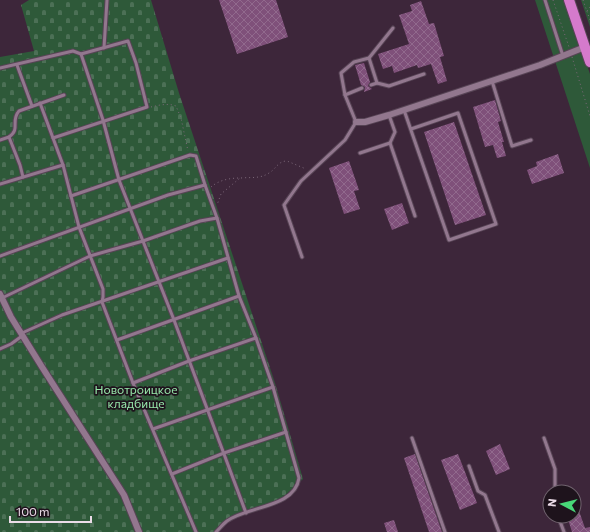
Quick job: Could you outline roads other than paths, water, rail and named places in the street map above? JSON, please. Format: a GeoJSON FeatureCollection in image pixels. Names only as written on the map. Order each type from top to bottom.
{"type":"FeatureCollection","features":[{"type":"Feature","properties":{"kind":"highway"},"geometry":{"type":"LineString","coordinates":[[569,0],[590,62]]}},
{"type":"Feature","properties":{"kind":"street"},"geometry":{"type":"LineString","coordinates":[[356,122],[365,122],[390,116],[585,47]]}},
{"type":"Feature","properties":{"kind":"street"},"geometry":{"type":"LineString","coordinates":[[0,297],[64,403],[124,495],[139,532]]}},
{"type":"Feature","properties":{"kind":"lane"},"geometry":{"type":"LineString","coordinates":[[104,48],[107,0]]}},
{"type":"Feature","properties":{"kind":"lane"},"geometry":{"type":"LineString","coordinates":[[545,0],[563,56]]}},
{"type":"Feature","properties":{"kind":"lane"},"geometry":{"type":"LineString","coordinates":[[302,257],[284,205],[301,180],[345,140],[356,122],[345,95],[341,73],[354,62],[369,58],[393,28]]}},
{"type":"Feature","properties":{"kind":"lane"},"geometry":{"type":"LineString","coordinates":[[0,68],[73,51],[81,54],[128,41],[136,63],[147,107],[103,120],[53,138]]}},
{"type":"Feature","properties":{"kind":"lane"},"geometry":{"type":"LineString","coordinates":[[81,54],[103,120],[119,180],[129,209],[159,281],[246,513]]}},
{"type":"Feature","properties":{"kind":"lane"},"geometry":{"type":"LineString","coordinates":[[369,58],[377,83]]}},
{"type":"Feature","properties":{"kind":"lane"},"geometry":{"type":"LineString","coordinates":[[17,65],[32,106]]}},
{"type":"Feature","properties":{"kind":"lane"},"geometry":{"type":"LineString","coordinates":[[371,85],[377,83],[389,86],[424,74]]}},
{"type":"Feature","properties":{"kind":"lane"},"geometry":{"type":"LineString","coordinates":[[492,80],[512,146],[531,140]]}},
{"type":"Feature","properties":{"kind":"lane"},"geometry":{"type":"LineString","coordinates":[[345,95],[362,88]]}},
{"type":"Feature","properties":{"kind":"lane"},"geometry":{"type":"LineString","coordinates":[[0,140],[14,134],[16,130],[14,122],[15,115],[19,110],[64,95]]}},
{"type":"Feature","properties":{"kind":"lane"},"geometry":{"type":"LineString","coordinates":[[40,103],[63,165],[79,227],[103,289],[102,302],[133,383],[196,532]]}},
{"type":"Feature","properties":{"kind":"lane"},"geometry":{"type":"LineString","coordinates":[[404,110],[449,240],[496,224],[458,113],[411,129]]}},
{"type":"Feature","properties":{"kind":"lane"},"geometry":{"type":"LineString","coordinates":[[390,116],[395,132],[390,143],[415,216]]}},
{"type":"Feature","properties":{"kind":"lane"},"geometry":{"type":"LineString","coordinates":[[9,137],[23,177]]}},
{"type":"Feature","properties":{"kind":"lane"},"geometry":{"type":"LineString","coordinates":[[360,153],[390,143]]}},
{"type":"Feature","properties":{"kind":"lane"},"geometry":{"type":"LineString","coordinates":[[71,196],[189,156],[196,156],[217,218],[239,296],[256,338],[273,387],[299,478],[295,488],[284,499],[228,520],[216,532]]}},
{"type":"Feature","properties":{"kind":"lane"},"geometry":{"type":"LineString","coordinates":[[0,184],[63,165]]}},
{"type":"Feature","properties":{"kind":"lane"},"geometry":{"type":"LineString","coordinates":[[0,256],[168,195],[205,185]]}},
{"type":"Feature","properties":{"kind":"lane"},"geometry":{"type":"LineString","coordinates":[[0,297],[90,256],[143,242],[194,223],[217,218]]}},
{"type":"Feature","properties":{"kind":"lane"},"geometry":{"type":"LineString","coordinates":[[0,349],[11,344],[21,334],[62,315],[228,258]]}},
{"type":"Feature","properties":{"kind":"lane"},"geometry":{"type":"LineString","coordinates":[[117,340],[239,296]]}},
{"type":"Feature","properties":{"kind":"lane"},"geometry":{"type":"LineString","coordinates":[[133,383],[189,361],[256,338]]}},
{"type":"Feature","properties":{"kind":"lane"},"geometry":{"type":"LineString","coordinates":[[153,429],[273,387]]}},
{"type":"Feature","properties":{"kind":"lane"},"geometry":{"type":"LineString","coordinates":[[172,474],[224,453],[286,432]]}},
{"type":"Feature","properties":{"kind":"lane"},"geometry":{"type":"LineString","coordinates":[[412,438],[445,532]]}},
{"type":"Feature","properties":{"kind":"lane"},"geometry":{"type":"LineString","coordinates":[[544,438],[555,469],[555,484]]}},
{"type":"Feature","properties":{"kind":"lane"},"geometry":{"type":"LineString","coordinates":[[469,466],[478,491],[485,495],[499,532]]}},
{"type":"Feature","properties":{"kind":"park label","name":"Новотроицкое кладбище"},"geometry":{"type":"Point","coordinates":[136,396]}}]}
